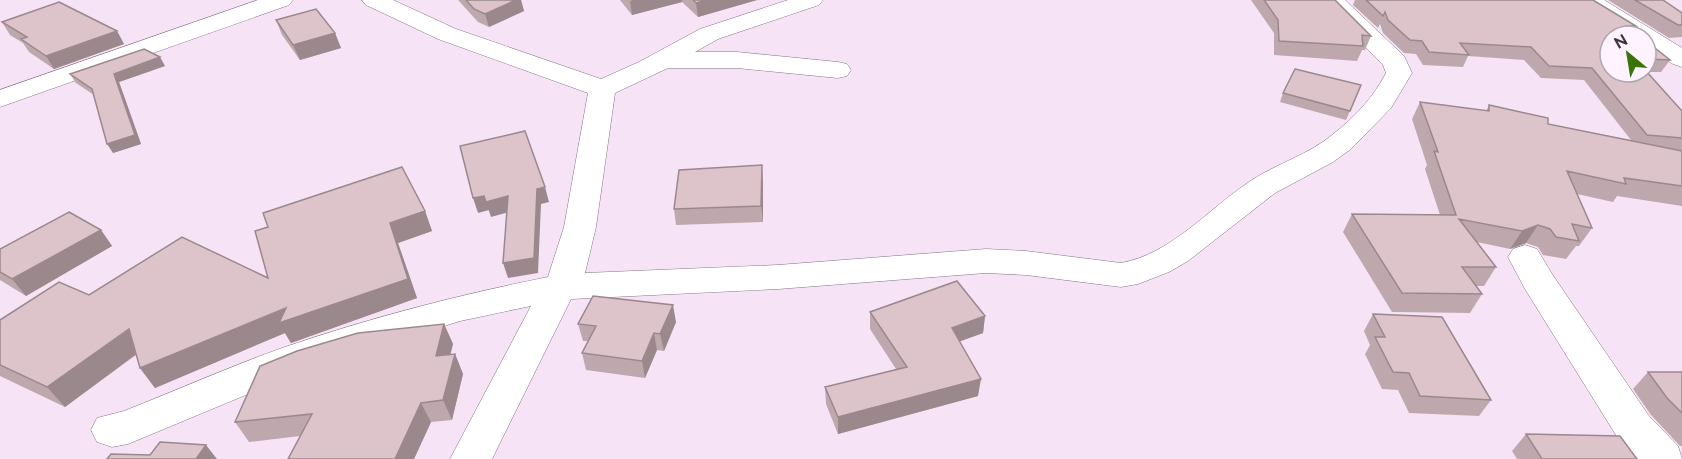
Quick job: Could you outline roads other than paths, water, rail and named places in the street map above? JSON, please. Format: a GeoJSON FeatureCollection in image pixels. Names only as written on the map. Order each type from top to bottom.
{"type":"FeatureCollection","features":[{"type":"Feature","properties":{"kind":"street"},"geometry":{"type":"LineString","coordinates":[[0,99],[281,0]]}},
{"type":"Feature","properties":{"kind":"street"},"geometry":{"type":"LineString","coordinates":[[374,0],[447,34],[602,89],[726,27],[810,0]]}},
{"type":"Feature","properties":{"kind":"street"},"geometry":{"type":"LineString","coordinates":[[112,430],[128,427],[294,359],[366,335],[460,308],[560,287],[778,277],[986,261],[1026,263],[1121,275],[1136,273],[1184,247],[1264,186],[1338,146],[1392,90],[1399,73],[1395,62],[1331,0]]}},
{"type":"Feature","properties":{"kind":"street"},"geometry":{"type":"LineString","coordinates":[[1594,4],[1626,24]]}},
{"type":"Feature","properties":{"kind":"street"},"geometry":{"type":"LineString","coordinates":[[1658,44],[1682,59]]}},
{"type":"Feature","properties":{"kind":"street"},"geometry":{"type":"LineString","coordinates":[[661,60],[737,60],[838,70]]}},
{"type":"Feature","properties":{"kind":"street"},"geometry":{"type":"LineString","coordinates":[[471,459],[524,351],[567,274],[580,227],[602,89]]}},
{"type":"Feature","properties":{"kind":"street"},"geometry":{"type":"LineString","coordinates":[[1525,257],[1537,280],[1634,428],[1663,459]]}}]}
